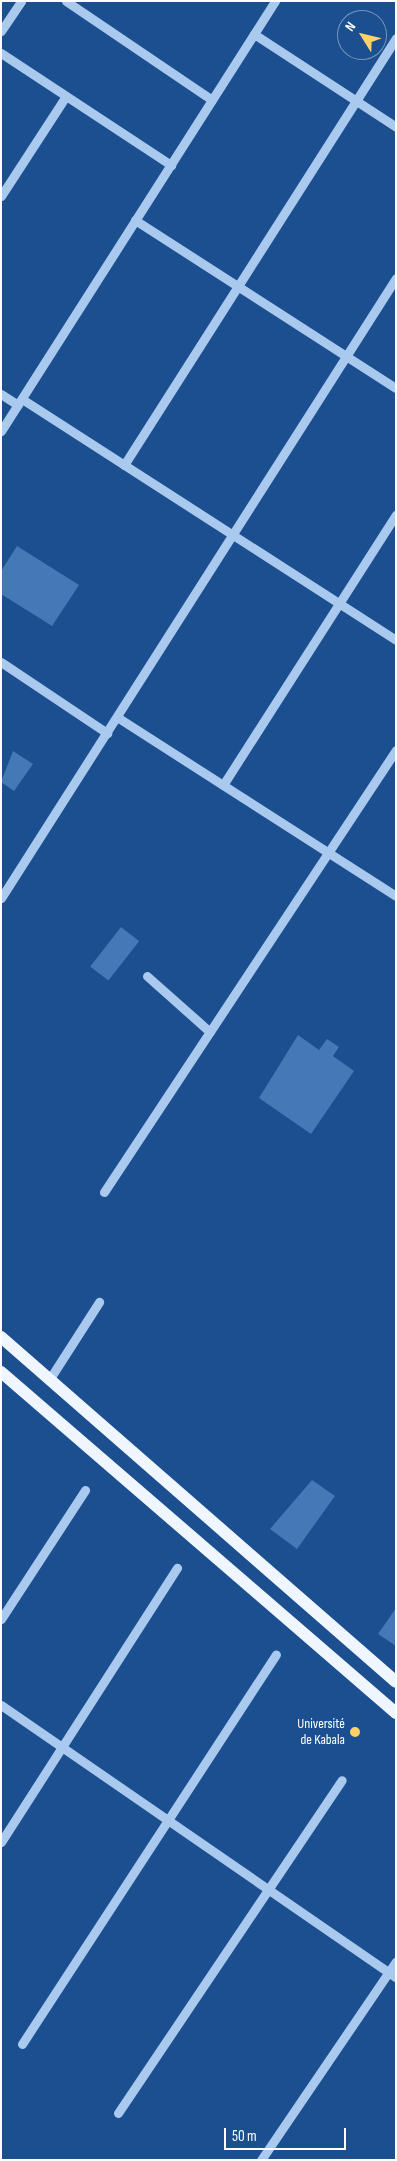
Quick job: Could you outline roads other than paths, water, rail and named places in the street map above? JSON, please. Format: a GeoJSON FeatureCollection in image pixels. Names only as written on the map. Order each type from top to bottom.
{"type":"FeatureCollection","features":[{"type":"Feature","properties":{"kind":"main road"},"geometry":{"type":"LineString","coordinates":[[1,1337],[396,1682]]}},
{"type":"Feature","properties":{"kind":"main road"},"geometry":{"type":"LineString","coordinates":[[3,1378],[396,1713]]}},
{"type":"Feature","properties":{"kind":"street"},"geometry":{"type":"LineString","coordinates":[[1,31],[20,1]]}},
{"type":"Feature","properties":{"kind":"street"},"geometry":{"type":"LineString","coordinates":[[66,1],[212,100]]}},
{"type":"Feature","properties":{"kind":"street"},"geometry":{"type":"LineString","coordinates":[[1,431],[275,1]]}},
{"type":"Feature","properties":{"kind":"street"},"geometry":{"type":"LineString","coordinates":[[254,34],[396,127]]}},
{"type":"Feature","properties":{"kind":"street"},"geometry":{"type":"LineString","coordinates":[[124,465],[396,38]]}},
{"type":"Feature","properties":{"kind":"street"},"geometry":{"type":"LineString","coordinates":[[1,53],[170,165]]}},
{"type":"Feature","properties":{"kind":"street"},"geometry":{"type":"LineString","coordinates":[[1,196],[66,96]]}},
{"type":"Feature","properties":{"kind":"street"},"geometry":{"type":"LineString","coordinates":[[136,220],[396,388]]}},
{"type":"Feature","properties":{"kind":"street"},"geometry":{"type":"LineString","coordinates":[[1,898],[396,278]]}},
{"type":"Feature","properties":{"kind":"street"},"geometry":{"type":"LineString","coordinates":[[1,394],[20,402],[124,465],[396,640]]}},
{"type":"Feature","properties":{"kind":"street"},"geometry":{"type":"LineString","coordinates":[[223,785],[396,515]]}},
{"type":"Feature","properties":{"kind":"street"},"geometry":{"type":"LineString","coordinates":[[1,662],[106,733]]}},
{"type":"Feature","properties":{"kind":"street"},"geometry":{"type":"LineString","coordinates":[[117,716],[396,896]]}},
{"type":"Feature","properties":{"kind":"street"},"geometry":{"type":"LineString","coordinates":[[104,1192],[396,750]]}},
{"type":"Feature","properties":{"kind":"street"},"geometry":{"type":"LineString","coordinates":[[147,976],[210,1032]]}},
{"type":"Feature","properties":{"kind":"street"},"geometry":{"type":"LineString","coordinates":[[49,1380],[98,1302]]}},
{"type":"Feature","properties":{"kind":"street"},"geometry":{"type":"LineString","coordinates":[[1,1619],[85,1490]]}},
{"type":"Feature","properties":{"kind":"street"},"geometry":{"type":"LineString","coordinates":[[1,1842],[177,1568]]}},
{"type":"Feature","properties":{"kind":"street"},"geometry":{"type":"LineString","coordinates":[[22,2044],[276,1654]]}},
{"type":"Feature","properties":{"kind":"street"},"geometry":{"type":"LineString","coordinates":[[1,1705],[392,1975]]}},
{"type":"Feature","properties":{"kind":"street"},"geometry":{"type":"LineString","coordinates":[[118,2113],[342,1780]]}},
{"type":"Feature","properties":{"kind":"street"},"geometry":{"type":"LineString","coordinates":[[261,2160],[392,1975],[396,1961]]}},
{"type":"Feature","properties":{"kind":"place","name":"Université de Kabala"},"geometry":{"type":"Point","coordinates":[355,1732]}}]}
